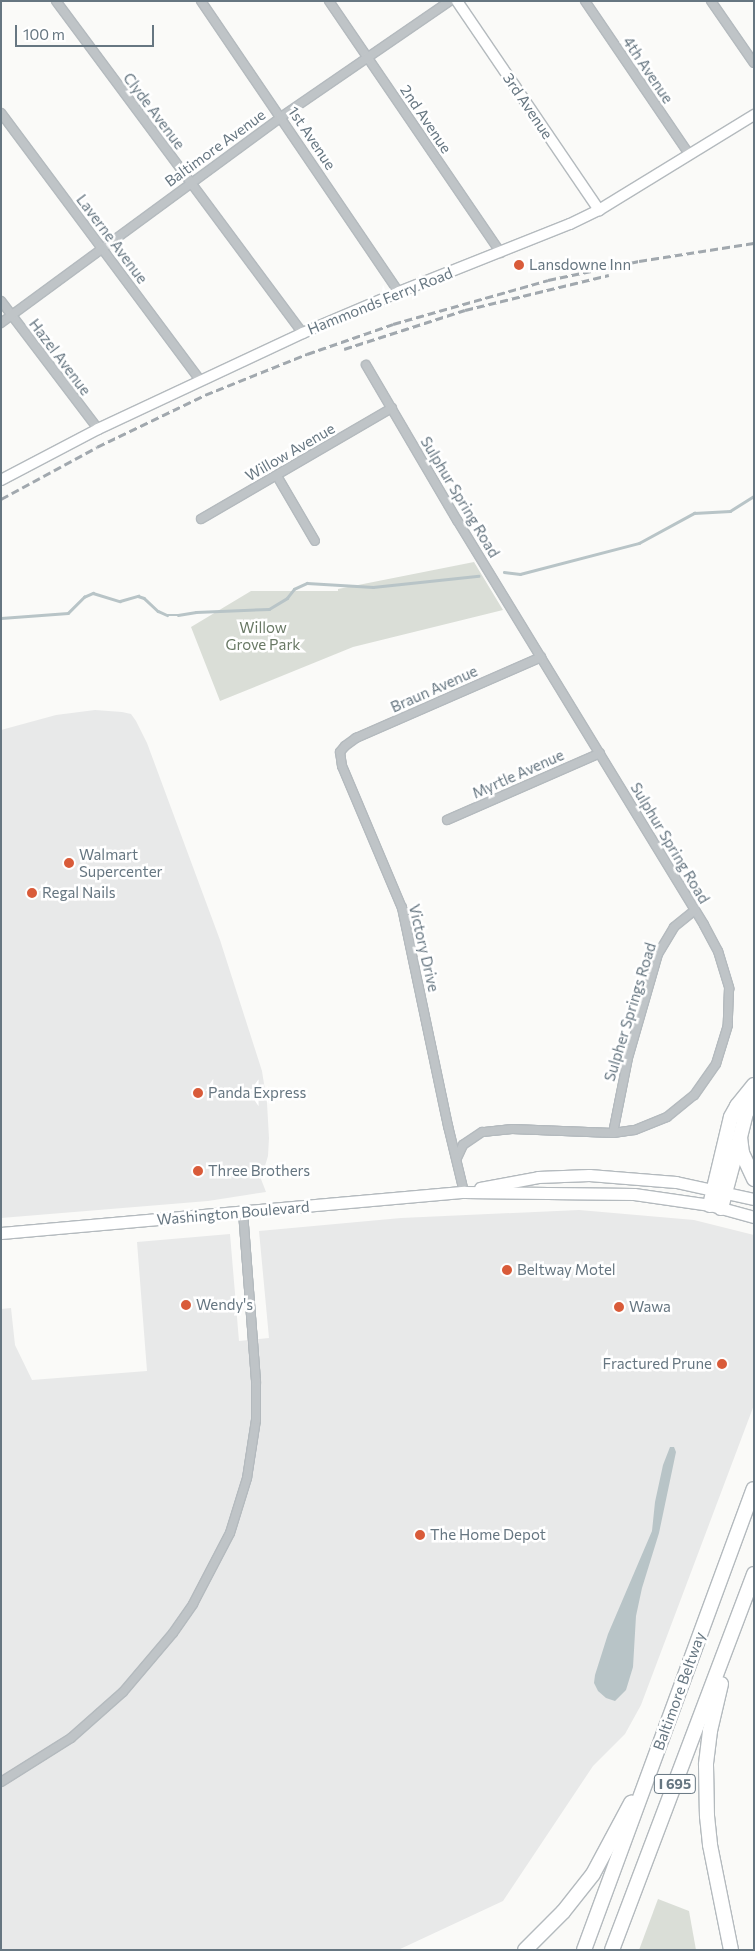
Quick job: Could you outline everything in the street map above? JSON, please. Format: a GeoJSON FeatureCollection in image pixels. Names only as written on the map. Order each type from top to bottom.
{"type":"FeatureCollection","features":[{"type":"Feature","properties":{"kind":"highway"},"geometry":{"type":"LineString","coordinates":[[715,1206],[731,1116],[736,1106],[754,1085]]}},
{"type":"Feature","properties":{"kind":"highway"},"geometry":{"type":"LineString","coordinates":[[719,1190],[740,1137],[746,1113],[754,1101]]}},
{"type":"Feature","properties":{"kind":"highway"},"geometry":{"type":"LineString","coordinates":[[740,1137],[744,1158],[754,1179]]}},
{"type":"Feature","properties":{"kind":"highway","name":"Baltimore Beltway"},"geometry":{"type":"LineString","coordinates":[[584,1950],[754,1489]]}},
{"type":"Feature","properties":{"kind":"highway","name":"Baltimore Beltway"},"geometry":{"type":"LineString","coordinates":[[612,1950],[754,1574]]}},
{"type":"Feature","properties":{"kind":"highway"},"geometry":{"type":"LineString","coordinates":[[728,1950],[707,1816],[706,1765],[716,1702],[738,1618]]}},
{"type":"Feature","properties":{"kind":"highway"},"geometry":{"type":"LineString","coordinates":[[525,1950],[564,1912],[593,1874],[657,1754]]}},
{"type":"Feature","properties":{"kind":"highway"},"geometry":{"type":"LineString","coordinates":[[715,1874],[731,1950]]}},
{"type":"Feature","properties":{"kind":"main road","name":"Washington Boulevard"},"geometry":{"type":"LineString","coordinates":[[464,1192],[538,1177],[589,1175],[635,1177],[719,1190],[754,1199]]}},
{"type":"Feature","properties":{"kind":"main road","name":"Washington Boulevard"},"geometry":{"type":"LineString","coordinates":[[1,1233],[464,1192],[634,1194],[715,1206],[754,1217]]}},
{"type":"Feature","properties":{"kind":"street","name":"Clyde Avenue"},"geometry":{"type":"LineString","coordinates":[[56,1],[303,333]]}},
{"type":"Feature","properties":{"kind":"street","name":"1st Avenue"},"geometry":{"type":"LineString","coordinates":[[200,1],[399,292]]}},
{"type":"Feature","properties":{"kind":"street","name":"2nd Avenue"},"geometry":{"type":"LineString","coordinates":[[329,1],[501,253]]}},
{"type":"Feature","properties":{"kind":"street","name":"Baltimore Avenue"},"geometry":{"type":"LineString","coordinates":[[1,323],[190,182],[450,1]]}},
{"type":"Feature","properties":{"kind":"street","name":"3rd Avenue"},"geometry":{"type":"LineString","coordinates":[[457,1],[599,210]]}},
{"type":"Feature","properties":{"kind":"street","name":"4th Avenue"},"geometry":{"type":"LineString","coordinates":[[585,1],[689,154]]}},
{"type":"Feature","properties":{"kind":"street"},"geometry":{"type":"LineString","coordinates":[[711,1],[754,63]]}},
{"type":"Feature","properties":{"kind":"street","name":"Laverne Avenue"},"geometry":{"type":"LineString","coordinates":[[1,114],[200,380]]}},
{"type":"Feature","properties":{"kind":"street","name":"Hammonds Ferry Road"},"geometry":{"type":"LineString","coordinates":[[1,480],[98,429],[303,333],[399,292],[501,253],[599,210],[754,115]]}},
{"type":"Feature","properties":{"kind":"street","name":"Hazel Avenue"},"geometry":{"type":"LineString","coordinates":[[1,301],[98,429]]}},
{"type":"Feature","properties":{"kind":"street","name":"Sulphur Spring Road"},"geometry":{"type":"LineString","coordinates":[[366,365],[695,910],[718,951],[729,988],[730,1006],[725,1041],[716,1064],[706,1080],[680,1107],[651,1124],[634,1130],[613,1133],[497,1129],[473,1136],[463,1145],[457,1158]]}},
{"type":"Feature","properties":{"kind":"street","name":"Willow Avenue"},"geometry":{"type":"LineString","coordinates":[[201,519],[392,408]]}},
{"type":"Feature","properties":{"kind":"street"},"geometry":{"type":"LineString","coordinates":[[277,476],[315,541]]}},
{"type":"Feature","properties":{"kind":"street","name":"Braun Avenue"},"geometry":{"type":"LineString","coordinates":[[340,752],[344,746],[356,738],[541,657]]}},
{"type":"Feature","properties":{"kind":"street","name":"Victory Drive"},"geometry":{"type":"LineString","coordinates":[[340,752],[342,766],[402,908],[448,1126],[457,1158]]}},
{"type":"Feature","properties":{"kind":"street","name":"Myrtle Avenue"},"geometry":{"type":"LineString","coordinates":[[447,820],[600,753]]}},
{"type":"Feature","properties":{"kind":"street","name":"Sulpher Springs Road"},"geometry":{"type":"LineString","coordinates":[[613,1133],[628,1058],[658,954],[674,927],[695,910]]}},
{"type":"Feature","properties":{"kind":"street"},"geometry":{"type":"LineString","coordinates":[[457,1158],[464,1192]]}},
{"type":"Feature","properties":{"kind":"street"},"geometry":{"type":"LineString","coordinates":[[1,1782],[71,1738],[123,1692],[158,1653],[194,1604],[230,1533],[247,1478],[256,1420],[256,1381],[242,1212]]}},
{"type":"Feature","properties":{"kind":"shaded area"},"geometry":{"type":"Polygon","coordinates":[[[95,710],[131,714],[136,721],[147,743],[220,940],[262,1071],[267,1103],[269,1138],[268,1156],[261,1179],[266,1192],[208,1201],[1,1218],[1,730],[56,715],[95,710]]]}},
{"type":"Feature","properties":{"kind":"shaded area"},"geometry":{"type":"Polygon","coordinates":[[[579,1210],[694,1220],[754,1235],[754,1405],[641,1705],[625,1734],[593,1766],[503,1901],[398,1950],[1,1950],[1,1309],[11,1308],[15,1345],[32,1380],[147,1371],[137,1242],[230,1234],[239,1341],[269,1338],[259,1231],[401,1218],[579,1210]]]}},
{"type":"Feature","properties":{"kind":"shaded area"},"geometry":{"type":"Polygon","coordinates":[[[670,1447],[674,1447],[676,1452],[659,1533],[642,1588],[636,1616],[633,1667],[626,1690],[615,1701],[606,1698],[598,1691],[594,1683],[595,1675],[608,1634],[652,1531],[655,1502],[663,1465],[670,1447]]]}},
{"type":"Feature","properties":{"kind":"green space","name":"Willow Grove Park"},"geometry":{"type":"Polygon","coordinates":[[[474,562],[503,610],[353,647],[220,701],[191,627],[251,591],[338,591],[338,589],[474,562]]]}},
{"type":"Feature","properties":{"kind":"green space"},"geometry":{"type":"Polygon","coordinates":[[[658,1899],[689,1911],[696,1950],[639,1950],[658,1899]]]}},
{"type":"Feature","properties":{"kind":"waterway"},"geometry":{"type":"LineString","coordinates":[[504,572],[520,574],[639,543],[694,513],[730,511],[754,496]]}},
{"type":"Feature","properties":{"kind":"waterway"},"geometry":{"type":"LineString","coordinates":[[1,618],[68,613],[84,597],[93,593],[120,601],[138,596],[144,598],[158,611],[167,615],[178,615],[196,612],[269,609],[287,598],[294,589],[307,583],[373,587],[478,576]]}},
{"type":"Feature","properties":{"kind":"railway"},"geometry":{"type":"LineString","coordinates":[[1,499],[97,447],[205,395],[307,354],[393,324],[548,280],[639,261],[754,243]]}},
{"type":"Feature","properties":{"kind":"railway"},"geometry":{"type":"LineString","coordinates":[[344,349],[465,310],[609,275]]}},
{"type":"Feature","properties":{"kind":"place","name":"Lansdowne Inn"},"geometry":{"type":"Point","coordinates":[519,265]}},
{"type":"Feature","properties":{"kind":"place","name":"Walmart Supercenter"},"geometry":{"type":"Point","coordinates":[69,863]}},
{"type":"Feature","properties":{"kind":"place","name":"Regal Nails"},"geometry":{"type":"Point","coordinates":[32,893]}},
{"type":"Feature","properties":{"kind":"place","name":"Panda Express"},"geometry":{"type":"Point","coordinates":[198,1093]}},
{"type":"Feature","properties":{"kind":"place","name":"Three Brothers"},"geometry":{"type":"Point","coordinates":[198,1171]}},
{"type":"Feature","properties":{"kind":"place","name":"Beltway Motel"},"geometry":{"type":"Point","coordinates":[507,1270]}},
{"type":"Feature","properties":{"kind":"place","name":"Wendy's"},"geometry":{"type":"Point","coordinates":[186,1305]}},
{"type":"Feature","properties":{"kind":"place","name":"Wawa"},"geometry":{"type":"Point","coordinates":[619,1307]}},
{"type":"Feature","properties":{"kind":"place","name":"Fractured Prune"},"geometry":{"type":"Point","coordinates":[722,1364]}},
{"type":"Feature","properties":{"kind":"place","name":"The Home Depot"},"geometry":{"type":"Point","coordinates":[420,1535]}}]}
